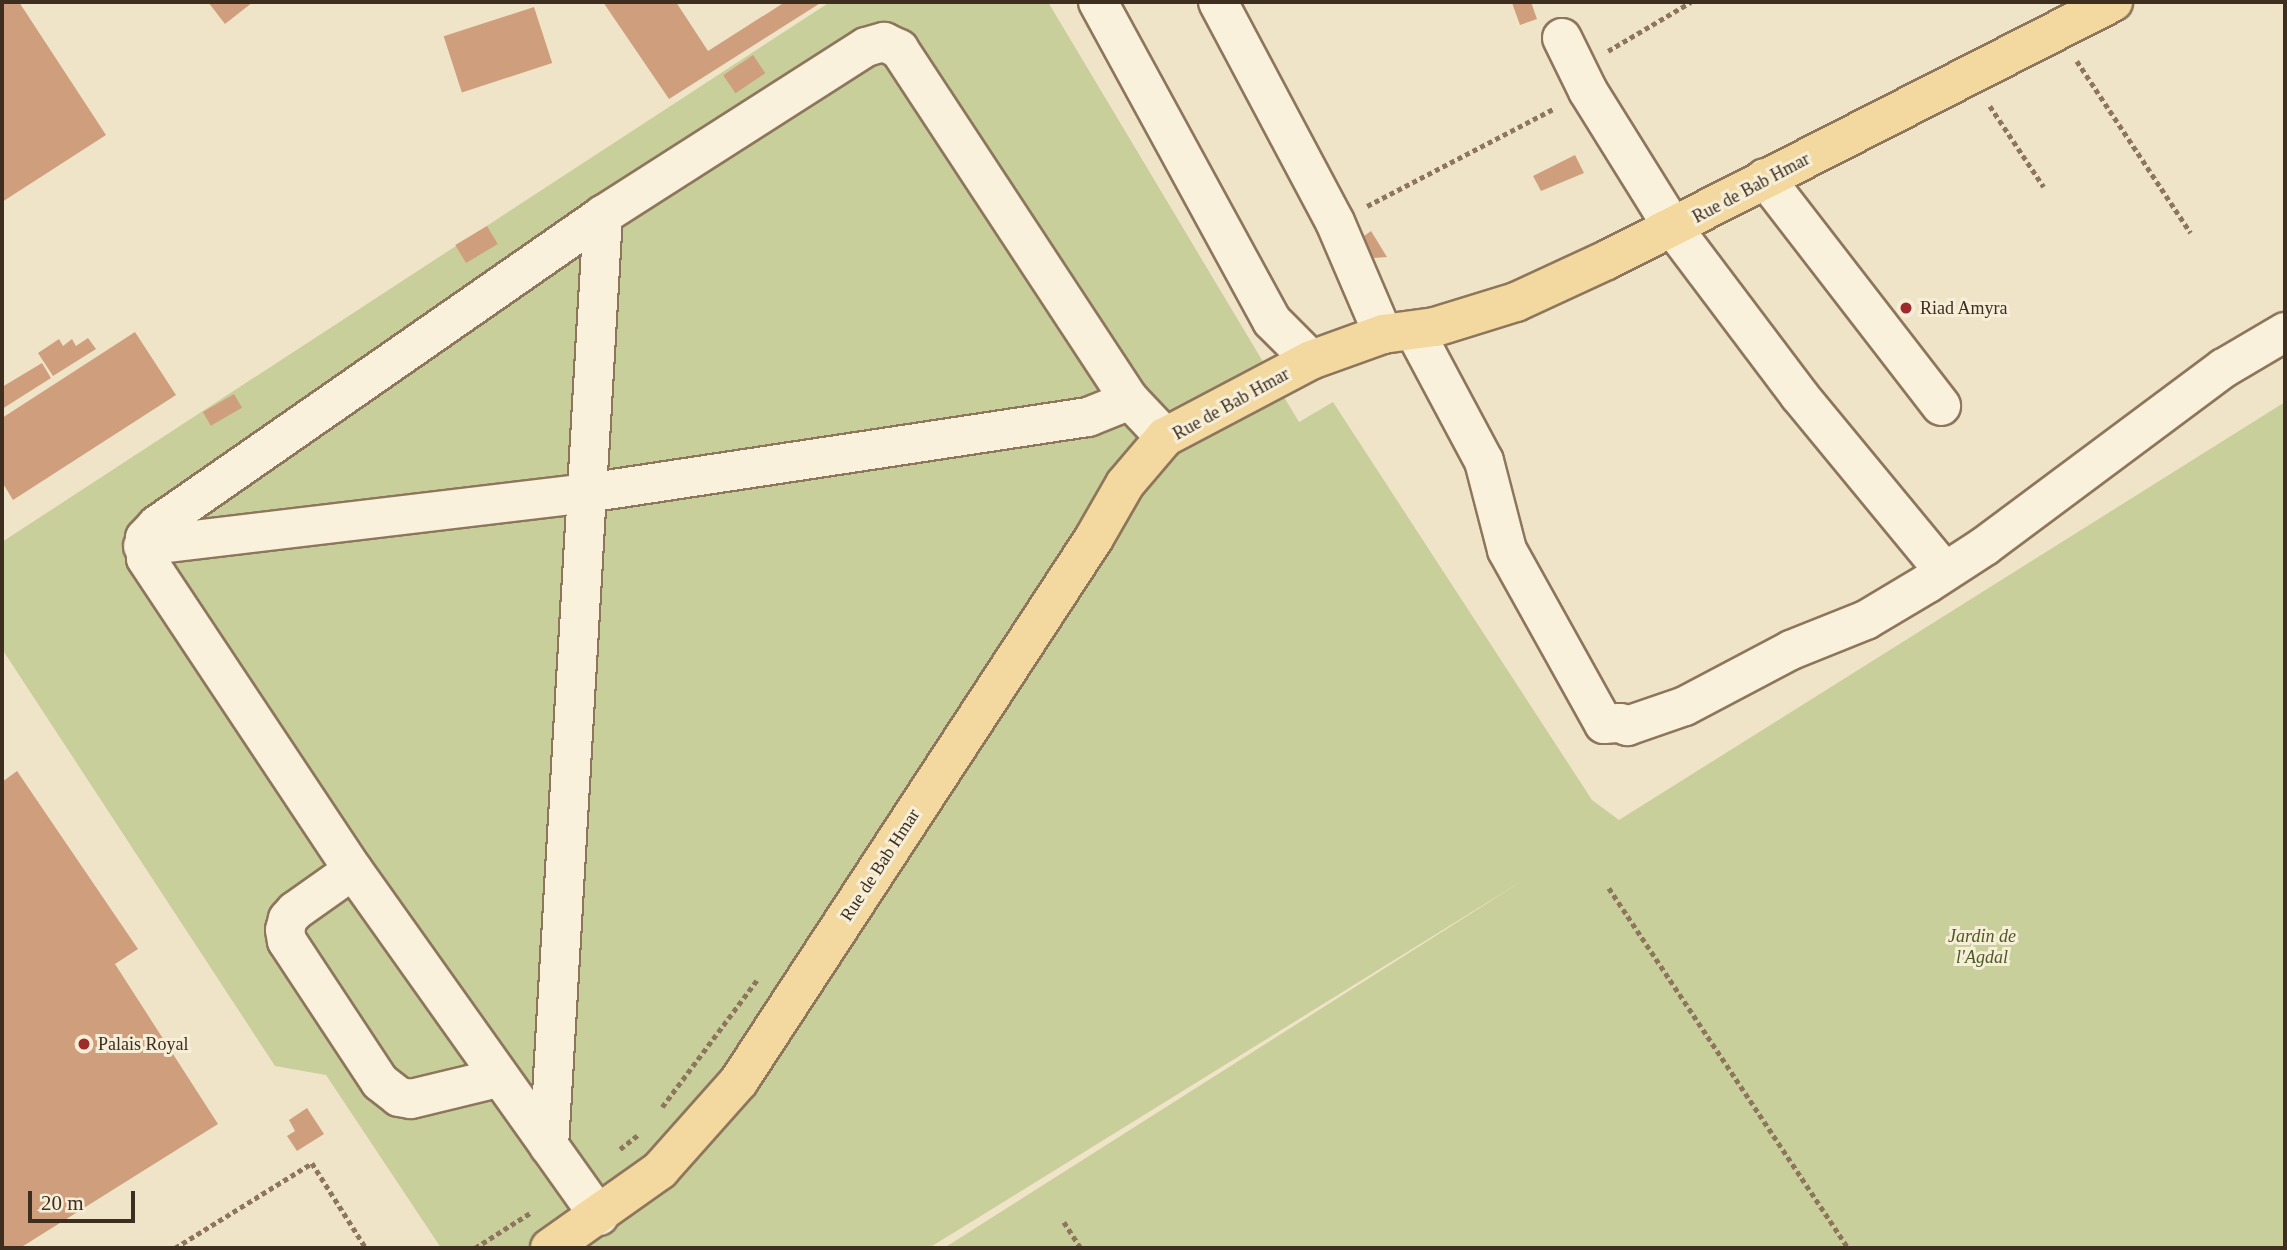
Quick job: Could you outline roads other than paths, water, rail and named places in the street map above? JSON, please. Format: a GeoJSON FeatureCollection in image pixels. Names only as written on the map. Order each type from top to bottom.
{"type":"FeatureCollection","features":[{"type":"Feature","properties":{"kind":"main road","name":"Rue de Bab Hmar"},"geometry":{"type":"LineString","coordinates":[[550,1248],[599,1216],[660,1170],[739,1081],[1094,538],[1125,484],[1165,437],[1311,360],[1516,302],[1674,229],[1765,178],[2113,2]]}},
{"type":"Feature","properties":{"kind":"street"},"geometry":{"type":"LineString","coordinates":[[1098,2],[1272,321],[1311,360]]}},
{"type":"Feature","properties":{"kind":"street"},"geometry":{"type":"LineString","coordinates":[[1218,2],[1335,222],[1399,333],[1484,461],[1507,550],[1604,724],[1620,723],[1627,726],[1685,706],[1791,650],[1866,620],[1984,546],[2224,368],[2285,332]]}},
{"type":"Feature","properties":{"kind":"street"},"geometry":{"type":"LineString","coordinates":[[599,1216],[498,1078],[353,870],[146,558],[143,546],[145,538],[157,524],[603,215],[866,47],[884,42],[899,48],[1130,400],[1165,437]]}},
{"type":"Feature","properties":{"kind":"street"},"geometry":{"type":"LineString","coordinates":[[1576,66],[1674,229],[1799,395],[1945,572]]}},
{"type":"Feature","properties":{"kind":"street"},"geometry":{"type":"LineString","coordinates":[[1765,178],[1941,405]]}},
{"type":"Feature","properties":{"kind":"street"},"geometry":{"type":"LineString","coordinates":[[549,1146],[603,215]]}},
{"type":"Feature","properties":{"kind":"street"},"geometry":{"type":"LineString","coordinates":[[143,546],[587,493],[1088,417],[1130,400]]}},
{"type":"Feature","properties":{"kind":"street"},"geometry":{"type":"LineString","coordinates":[[353,870],[295,911],[288,919],[285,930],[287,941],[380,1082],[399,1097],[411,1098],[498,1078]]}},
{"type":"Feature","properties":{"kind":"place","name":"Riad Amyra"},"geometry":{"type":"Point","coordinates":[1906,308]}},
{"type":"Feature","properties":{"kind":"place","name":"Palais Royal"},"geometry":{"type":"Point","coordinates":[84,1044]}},
{"type":"Feature","properties":{"kind":"park label","name":"Jardin de l'Agdal"},"geometry":{"type":"Point","coordinates":[1982,947]}}]}
